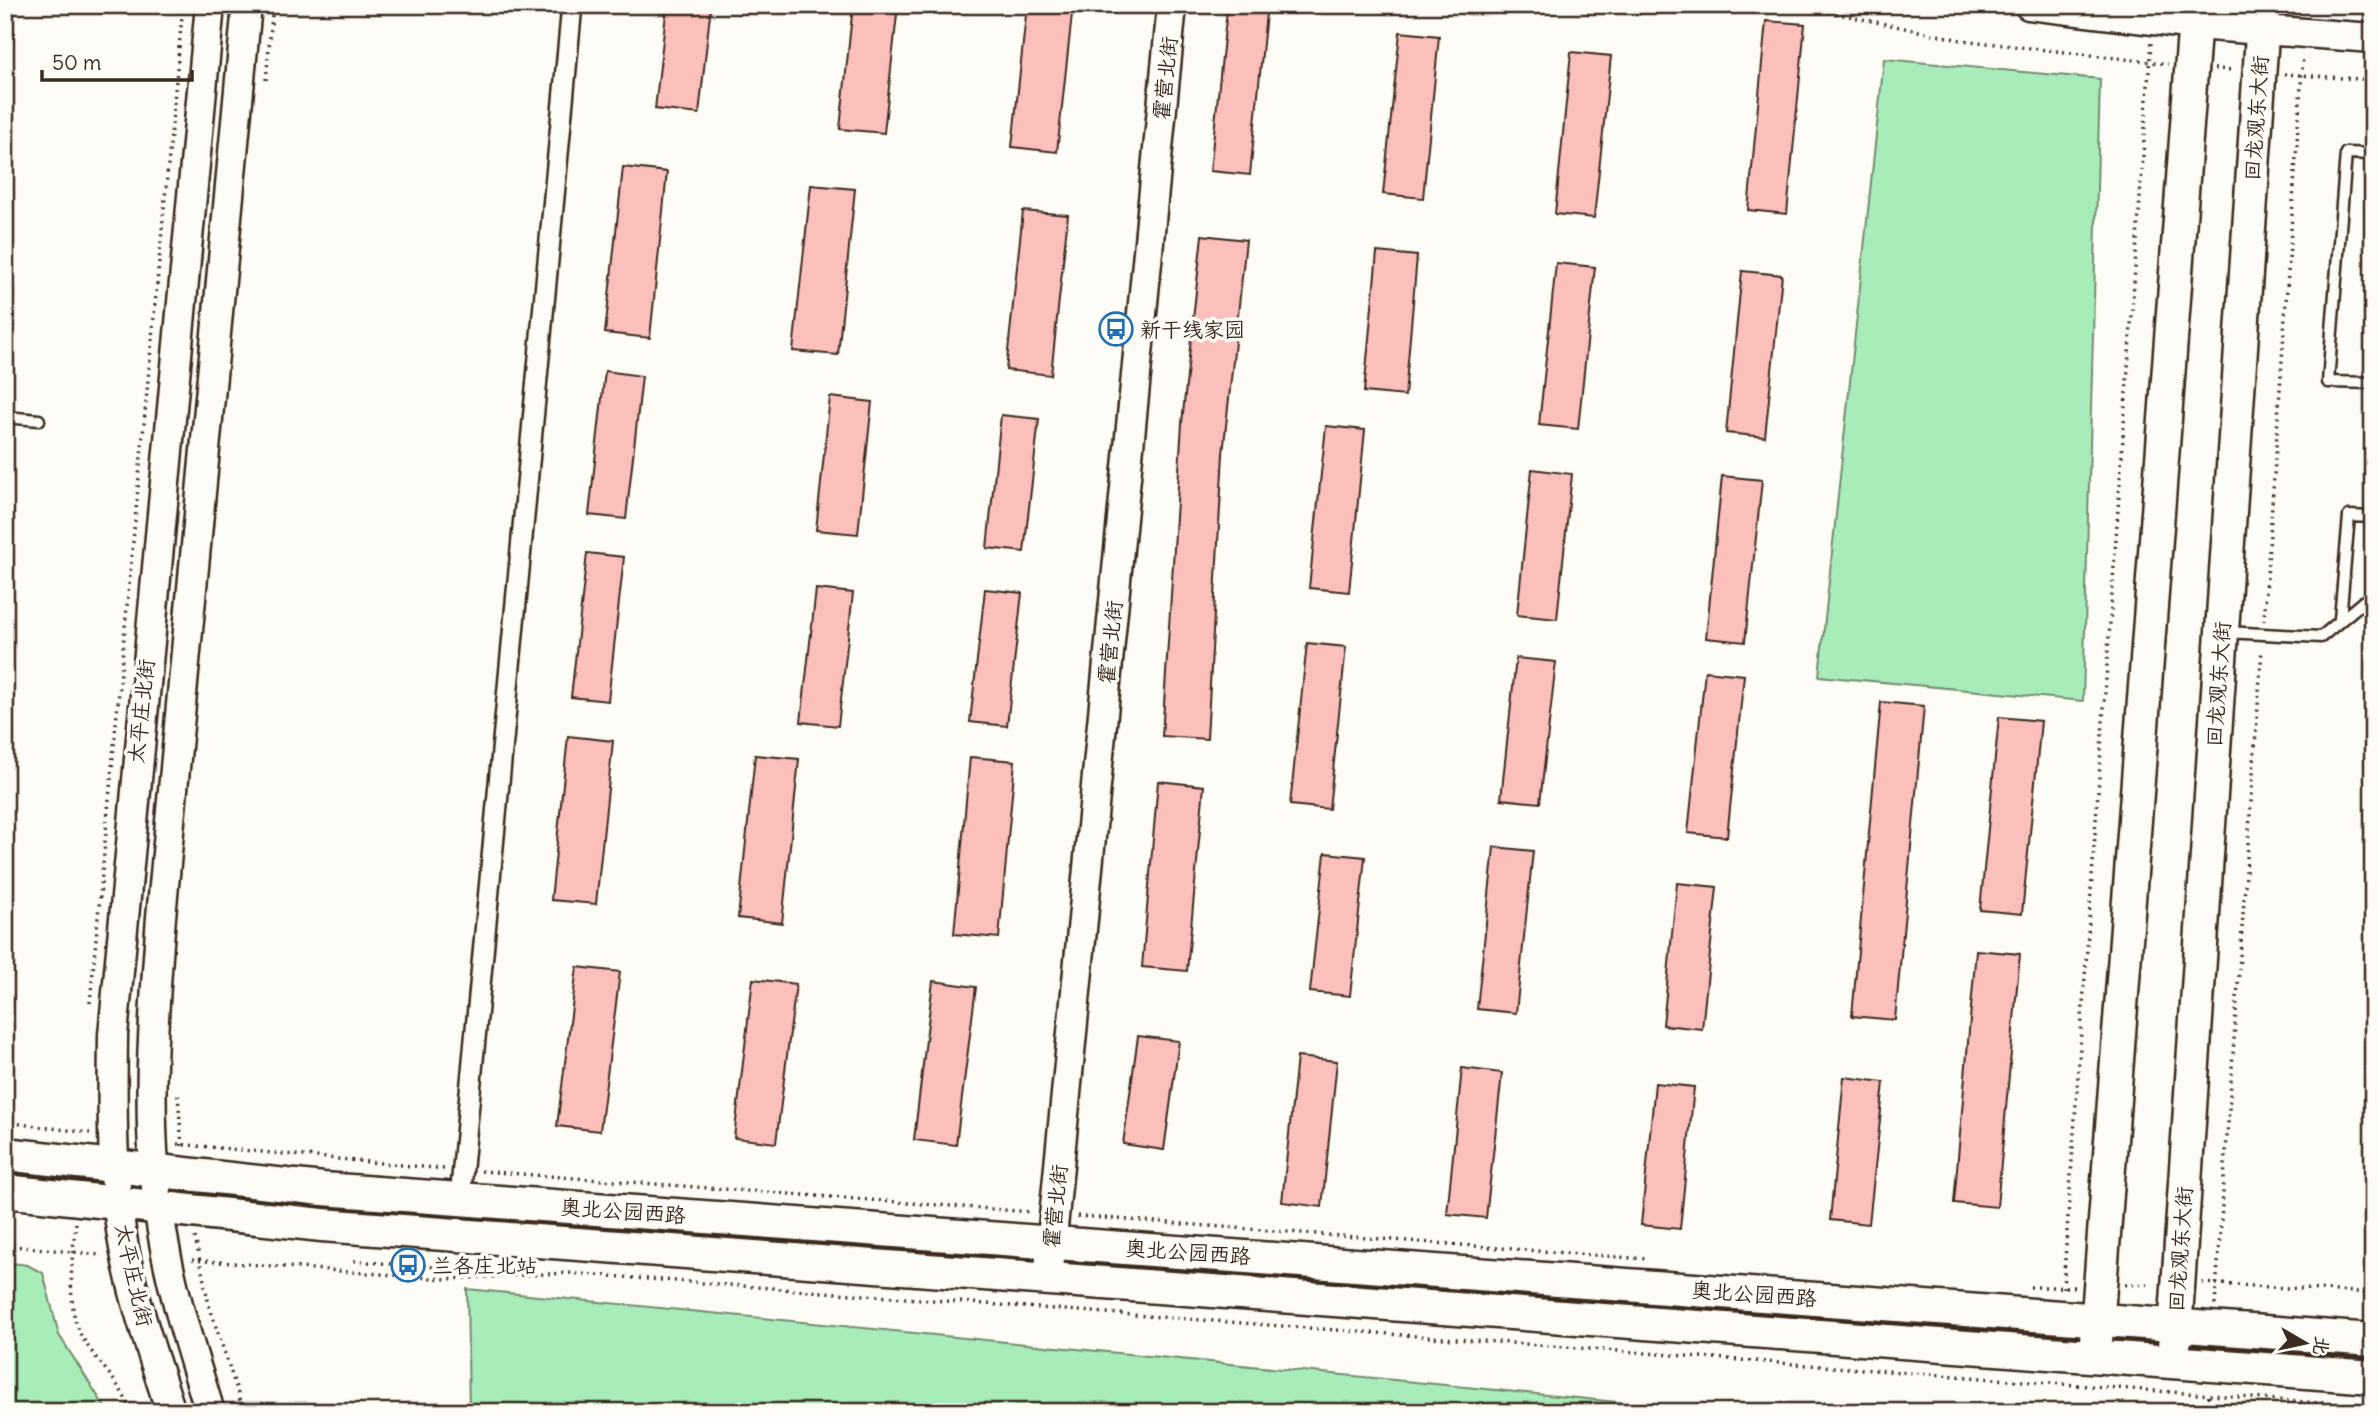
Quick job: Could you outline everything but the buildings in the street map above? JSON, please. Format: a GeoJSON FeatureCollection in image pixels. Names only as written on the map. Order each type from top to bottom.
{"type":"FeatureCollection","features":[{"type":"Feature","properties":{"kind":"main road","name":"太平庄北街"},"geometry":{"type":"LineString","coordinates":[[171,1412],[132,1284],[119,1204],[112,1083],[115,986],[210,5]]}},
{"type":"Feature","properties":{"kind":"main road","name":"太平庄北街"},"geometry":{"type":"LineString","coordinates":[[210,1412],[179,1310],[158,1209],[153,1037],[161,917],[247,5]]}},
{"type":"Feature","properties":{"kind":"main road","name":"霍营北街"},"geometry":{"type":"LineString","coordinates":[[1048,1279],[1172,5]]}},
{"type":"Feature","properties":{"kind":"main road"},"geometry":{"type":"LineString","coordinates":[[2029,5],[2152,20],[2196,15],[2263,18],[2305,33],[2373,38]]}},
{"type":"Feature","properties":{"kind":"main road"},"geometry":{"type":"LineString","coordinates":[[2095,1356],[2196,15]]}},
{"type":"Feature","properties":{"kind":"main road","name":"回龙观东大街"},"geometry":{"type":"LineString","coordinates":[[2173,1362],[2263,18]]}},
{"type":"Feature","properties":{"kind":"main road","name":"奥北公园西路"},"geometry":{"type":"LineString","coordinates":[[5,1154],[155,1172],[462,1184],[1052,1242],[2061,1302],[2098,1320],[2373,1340]]}},
{"type":"Feature","properties":{"kind":"main road","name":"奥北公园西路"},"geometry":{"type":"LineString","coordinates":[[5,1191],[322,1225],[1048,1279],[2057,1369],[2095,1356],[2373,1377]]}},
{"type":"Feature","properties":{"kind":"street"},"geometry":{"type":"LineString","coordinates":[[462,1184],[572,5]]}},
{"type":"Feature","properties":{"kind":"lane"},"geometry":{"type":"LineString","coordinates":[[2373,154],[2346,153],[2328,382],[2373,383]]}},
{"type":"Feature","properties":{"kind":"lane"},"geometry":{"type":"LineString","coordinates":[[5,416],[39,420]]}},
{"type":"Feature","properties":{"kind":"lane"},"geometry":{"type":"LineString","coordinates":[[2340,619],[2349,516],[2373,517]]}},
{"type":"Feature","properties":{"kind":"lane"},"geometry":{"type":"LineString","coordinates":[[2222,631],[2321,637],[2364,601],[2373,602]]}},
{"type":"Feature","properties":{"kind":"path"},"geometry":{"type":"LineString","coordinates":[[89,1011],[183,5]]}},
{"type":"Feature","properties":{"kind":"path"},"geometry":{"type":"LineString","coordinates":[[265,88],[273,5]]}},
{"type":"Feature","properties":{"kind":"path"},"geometry":{"type":"LineString","coordinates":[[1766,5],[1834,13],[1961,40],[2192,67],[2373,80]]}},
{"type":"Feature","properties":{"kind":"path"},"geometry":{"type":"LineString","coordinates":[[2061,1302],[2152,20]]}},
{"type":"Feature","properties":{"kind":"path"},"geometry":{"type":"LineString","coordinates":[[2222,1208],[2305,33]]}},
{"type":"Feature","properties":{"kind":"path"},"geometry":{"type":"LineString","coordinates":[[177,1093],[179,1115]]}},
{"type":"Feature","properties":{"kind":"path"},"geometry":{"type":"LineString","coordinates":[[5,1122],[58,1129]]}},
{"type":"Feature","properties":{"kind":"path"},"geometry":{"type":"LineString","coordinates":[[215,1148],[462,1184],[998,1210]]}},
{"type":"Feature","properties":{"kind":"path"},"geometry":{"type":"LineString","coordinates":[[1117,1219],[1658,1259]]}},
{"type":"Feature","properties":{"kind":"path"},"geometry":{"type":"LineString","coordinates":[[5,1245],[48,1251]]}},
{"type":"Feature","properties":{"kind":"path"},"geometry":{"type":"LineString","coordinates":[[354,1261],[457,1269]]}},
{"type":"Feature","properties":{"kind":"path"},"geometry":{"type":"LineString","coordinates":[[237,1263],[446,1279],[568,1273],[2057,1369],[2209,1395],[2373,1407]]}},
{"type":"Feature","properties":{"kind":"path"},"geometry":{"type":"LineString","coordinates":[[2026,1287],[2061,1302],[2100,1286],[2178,1283],[2373,1293]]}},
{"type":"Feature","properties":{"kind":"path"},"geometry":{"type":"LineString","coordinates":[[73,1295],[80,1334],[120,1388],[131,1412]]}},
{"type":"Feature","properties":{"kind":"path"},"geometry":{"type":"LineString","coordinates":[[209,1305],[244,1412]]}},
{"type":"Feature","properties":{"kind":"path"},"geometry":{"type":"LineString","coordinates":[[2207,1412],[2209,1395]]}},
{"type":"Feature","properties":{"kind":"green space"},"geometry":{"type":"Polygon","coordinates":[[[1884,59],[2100,79],[2083,701],[1819,676],[1884,59]]]}},
{"type":"Feature","properties":{"kind":"green space"},"geometry":{"type":"Polygon","coordinates":[[[5,1262],[27,1265],[43,1273],[59,1335],[108,1412],[5,1412],[5,1262]]]}},
{"type":"Feature","properties":{"kind":"green space"},"geometry":{"type":"Polygon","coordinates":[[[467,1289],[1719,1412],[469,1412],[467,1289]]]}},
{"type":"Feature","properties":{"kind":"place","name":"新干线家园"},"geometry":{"type":"Point","coordinates":[1116,329]}},
{"type":"Feature","properties":{"kind":"place","name":"兰各庄北站"},"geometry":{"type":"Point","coordinates":[408,1265]}}]}
